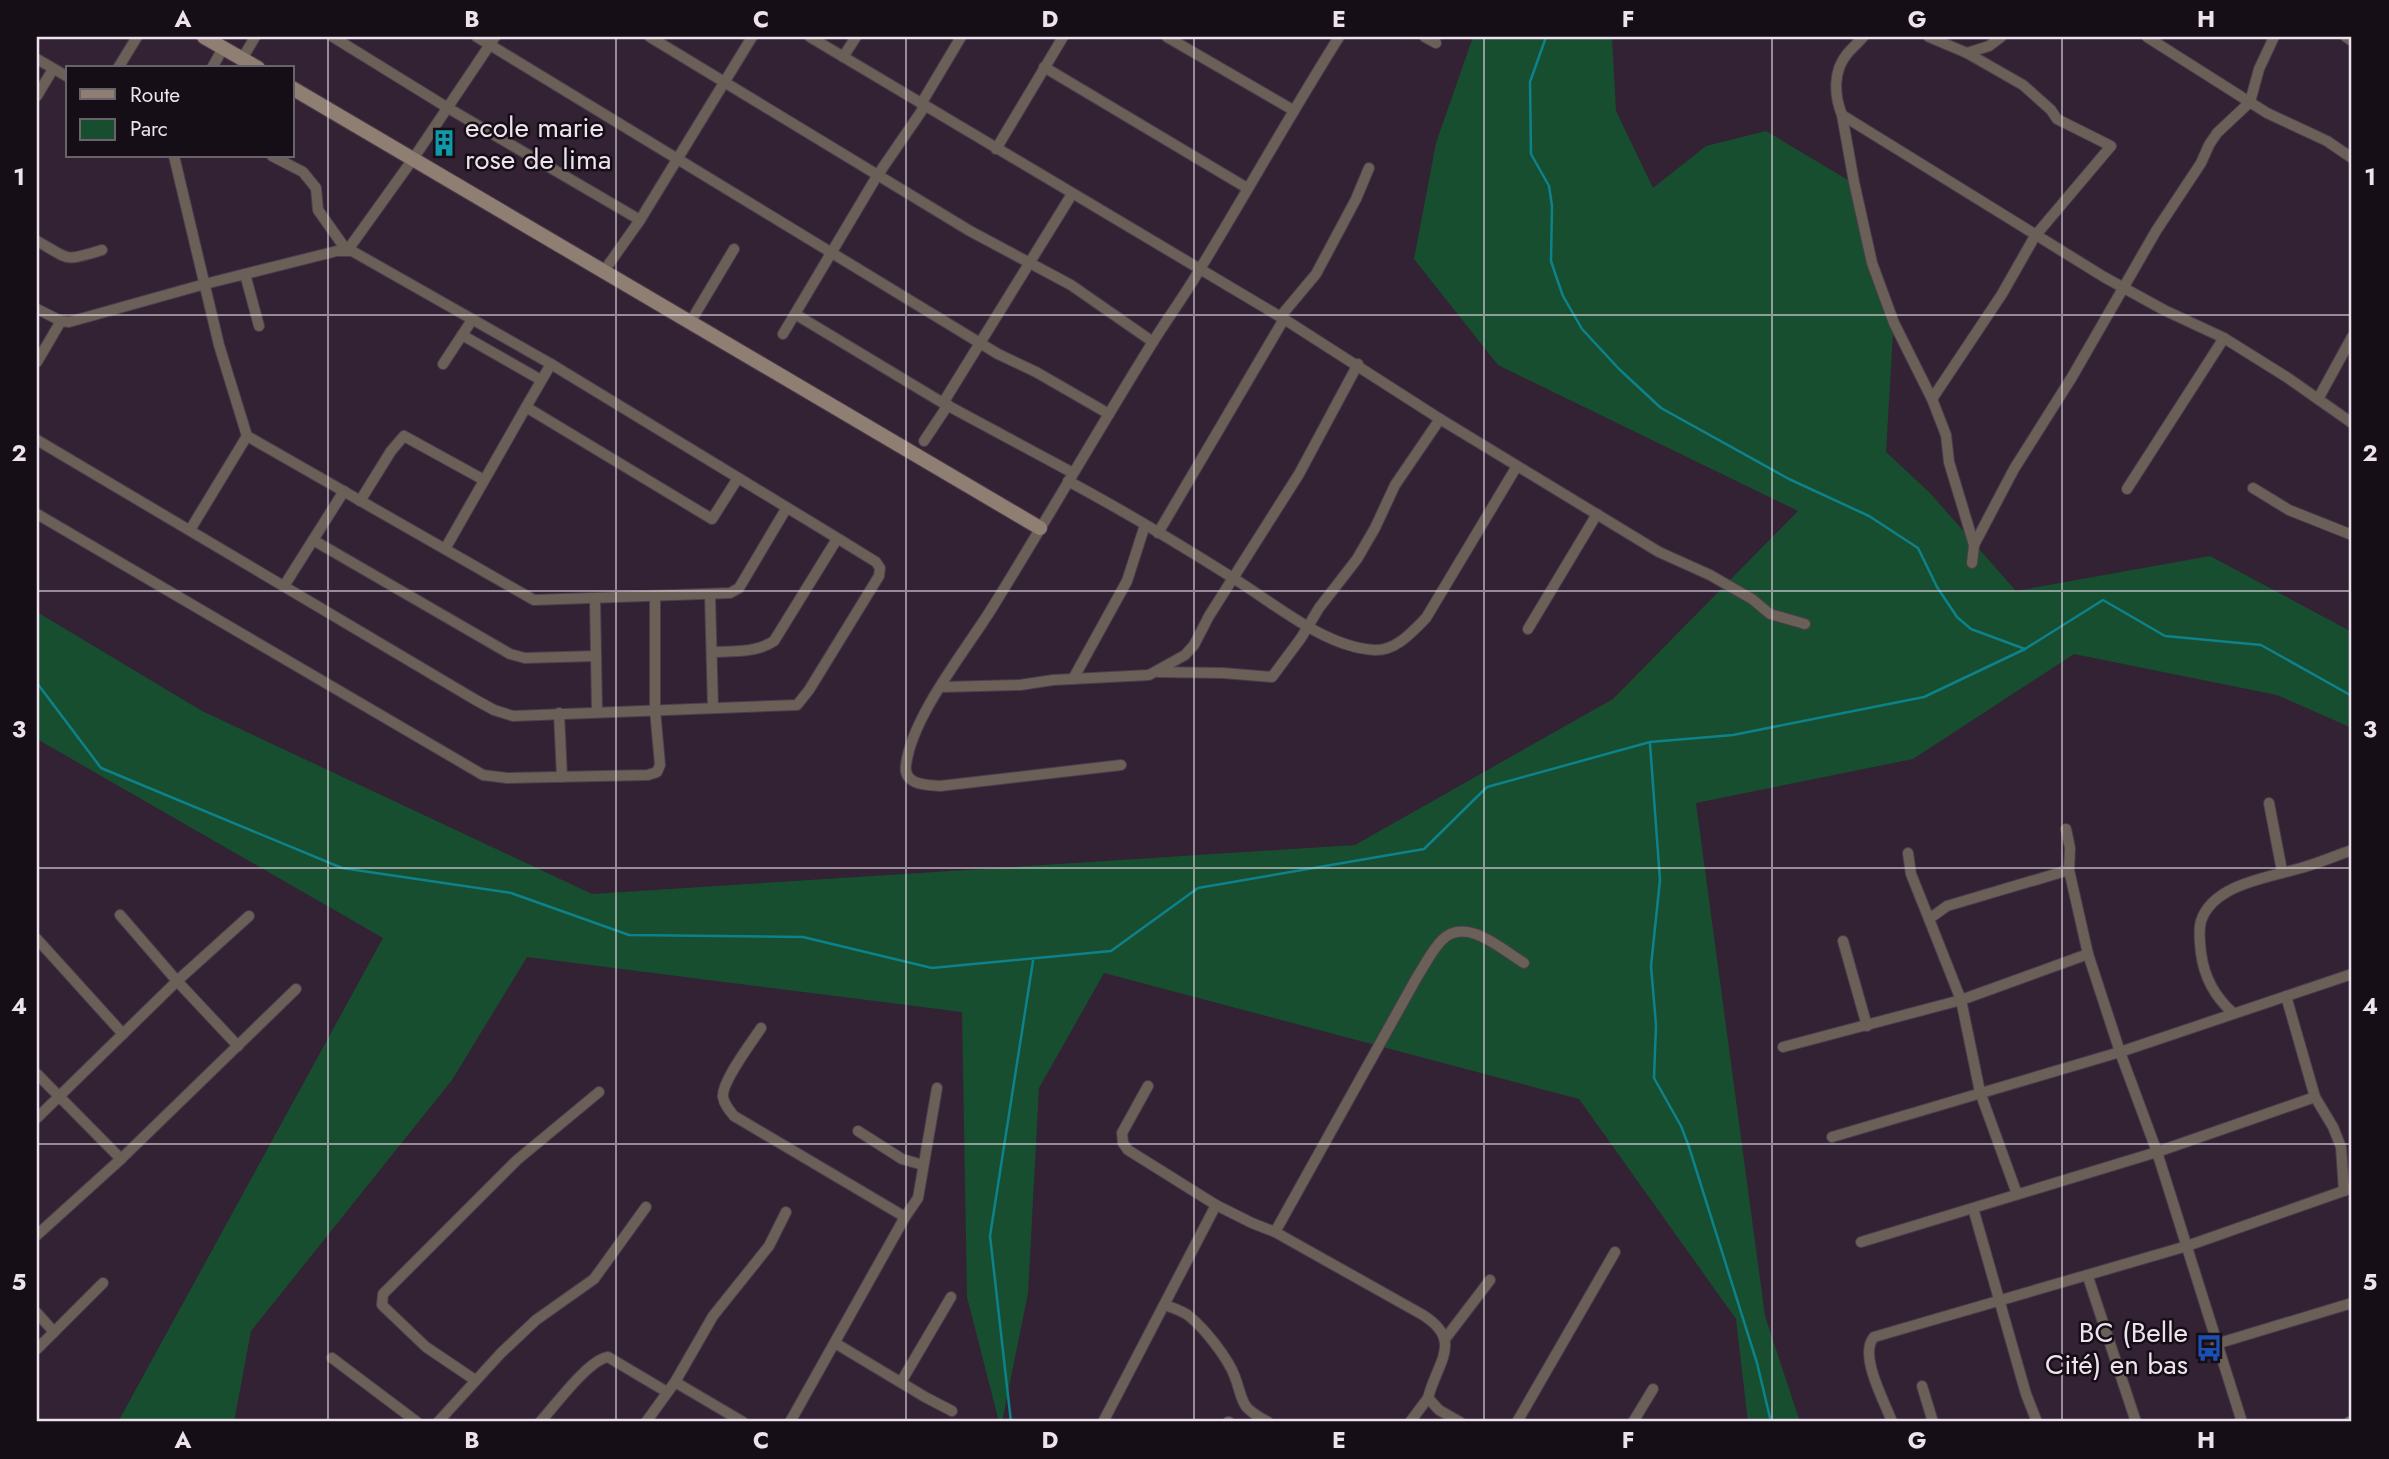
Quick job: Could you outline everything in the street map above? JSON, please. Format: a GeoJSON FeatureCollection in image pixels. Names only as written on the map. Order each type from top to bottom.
{"type":"FeatureCollection","features":[{"type":"Feature","properties":{"kind":"street"},"geometry":{"type":"LineString","coordinates":[[119,66],[137,37]]}},
{"type":"Feature","properties":{"kind":"street"},"geometry":{"type":"LineString","coordinates":[[204,37],[254,66]]}},
{"type":"Feature","properties":{"kind":"street"},"geometry":{"type":"LineString","coordinates":[[242,59],[255,37]]}},
{"type":"Feature","properties":{"kind":"street"},"geometry":{"type":"LineString","coordinates":[[333,37],[447,108],[640,220]]}},
{"type":"Feature","properties":{"kind":"street"},"geometry":{"type":"LineString","coordinates":[[477,37],[492,41],[677,159],[980,343],[1109,414]]}},
{"type":"Feature","properties":{"kind":"street"},"geometry":{"type":"LineString","coordinates":[[650,37],[970,231],[1071,285],[1153,342]]}},
{"type":"Feature","properties":{"kind":"street"},"geometry":{"type":"LineString","coordinates":[[604,271],[640,220],[752,37]]}},
{"type":"Feature","properties":{"kind":"street"},"geometry":{"type":"LineString","coordinates":[[810,37],[1282,318],[1440,419],[1659,552],[1710,575],[1770,614],[1805,624]]}},
{"type":"Feature","properties":{"kind":"street"},"geometry":{"type":"LineString","coordinates":[[843,57],[856,37]]}},
{"type":"Feature","properties":{"kind":"street"},"geometry":{"type":"LineString","coordinates":[[783,334],[877,176],[923,105],[961,37]]}},
{"type":"Feature","properties":{"kind":"street"},"geometry":{"type":"LineString","coordinates":[[996,149],[1063,37]]}},
{"type":"Feature","properties":{"kind":"street"},"geometry":{"type":"LineString","coordinates":[[1167,37],[1293,110]]}},
{"type":"Feature","properties":{"kind":"street"},"geometry":{"type":"LineString","coordinates":[[1121,765],[940,786],[911,781],[906,773],[911,744],[918,725],[1200,270],[1293,110],[1339,37]]}},
{"type":"Feature","properties":{"kind":"street"},"geometry":{"type":"LineString","coordinates":[[1425,37],[1436,43]]}},
{"type":"Feature","properties":{"kind":"street"},"geometry":{"type":"LineString","coordinates":[[1863,37],[1846,54],[1838,69],[1836,87],[1872,263],[1894,323],[1932,399],[1946,435],[1949,462],[1974,545]]}},
{"type":"Feature","properties":{"kind":"street"},"geometry":{"type":"LineString","coordinates":[[1929,37],[1967,53],[2023,85],[2057,119],[2111,146],[2035,236],[2001,294],[1932,399]]}},
{"type":"Feature","properties":{"kind":"street"},"geometry":{"type":"LineString","coordinates":[[1967,53],[1989,46],[2001,37]]}},
{"type":"Feature","properties":{"kind":"street"},"geometry":{"type":"LineString","coordinates":[[2147,37],[2267,113],[2327,141],[2352,158]]}},
{"type":"Feature","properties":{"kind":"street"},"geometry":{"type":"LineString","coordinates":[[1972,563],[1974,545],[2014,468],[2072,377],[2174,202],[2201,163],[2217,133],[2250,102],[2259,69],[2274,37]]}},
{"type":"Feature","properties":{"kind":"street"},"geometry":{"type":"LineString","coordinates":[[2346,37],[2352,41]]}},
{"type":"Feature","properties":{"kind":"street"},"geometry":{"type":"LineString","coordinates":[[347,251],[492,41]]}},
{"type":"Feature","properties":{"kind":"street"},"geometry":{"type":"LineString","coordinates":[[213,66],[223,48]]}},
{"type":"Feature","properties":{"kind":"street"},"geometry":{"type":"LineString","coordinates":[[37,59],[66,75]]}},
{"type":"Feature","properties":{"kind":"street"},"geometry":{"type":"LineString","coordinates":[[37,96],[53,68]]}},
{"type":"Feature","properties":{"kind":"street"},"geometry":{"type":"LineString","coordinates":[[1044,68],[1247,188]]}},
{"type":"Feature","properties":{"kind":"street"},"geometry":{"type":"LineString","coordinates":[[294,89],[1040,528]]}},
{"type":"Feature","properties":{"kind":"street"},"geometry":{"type":"LineString","coordinates":[[1842,114],[1979,198],[2035,236],[2123,288],[2224,338],[2352,423]]}},
{"type":"Feature","properties":{"kind":"street"},"geometry":{"type":"LineString","coordinates":[[174,158],[219,345],[247,436],[445,550],[534,600],[730,593],[739,588],[786,509]]}},
{"type":"Feature","properties":{"kind":"street"},"geometry":{"type":"LineString","coordinates":[[276,158],[303,172],[316,188],[318,210],[347,251]]}},
{"type":"Feature","properties":{"kind":"street"},"geometry":{"type":"LineString","coordinates":[[1158,533],[1282,318],[1316,274],[1356,199],[1368,168]]}},
{"type":"Feature","properties":{"kind":"street"},"geometry":{"type":"LineString","coordinates":[[924,441],[980,343],[1072,194]]}},
{"type":"Feature","properties":{"kind":"street"},"geometry":{"type":"LineString","coordinates":[[37,241],[65,258],[72,259],[102,250]]}},
{"type":"Feature","properties":{"kind":"street"},"geometry":{"type":"LineString","coordinates":[[691,321],[734,248]]}},
{"type":"Feature","properties":{"kind":"street"},"geometry":{"type":"LineString","coordinates":[[37,309],[69,322],[205,284],[347,251],[371,260],[551,364],[837,538],[876,562],[880,568],[879,576],[797,705],[513,716],[494,710],[37,440]]}},
{"type":"Feature","properties":{"kind":"street"},"geometry":{"type":"LineString","coordinates":[[245,274],[259,327]]}},
{"type":"Feature","properties":{"kind":"street"},"geometry":{"type":"LineString","coordinates":[[795,314],[1070,477],[1307,626],[1332,639],[1373,650],[1389,649],[1409,635],[1426,618],[1517,466]]}},
{"type":"Feature","properties":{"kind":"street"},"geometry":{"type":"LineString","coordinates":[[443,364],[472,320]]}},
{"type":"Feature","properties":{"kind":"street"},"geometry":{"type":"LineString","coordinates":[[37,362],[61,321]]}},
{"type":"Feature","properties":{"kind":"street"},"geometry":{"type":"LineString","coordinates":[[462,335],[541,380]]}},
{"type":"Feature","properties":{"kind":"street"},"geometry":{"type":"LineString","coordinates":[[2318,399],[2352,337]]}},
{"type":"Feature","properties":{"kind":"street"},"geometry":{"type":"LineString","coordinates":[[2127,489],[2224,338]]}},
{"type":"Feature","properties":{"kind":"street"},"geometry":{"type":"LineString","coordinates":[[445,550],[551,364]]}},
{"type":"Feature","properties":{"kind":"street"},"geometry":{"type":"LineString","coordinates":[[1158,673],[1185,655],[1194,645],[1299,474],[1357,364]]}},
{"type":"Feature","properties":{"kind":"street"},"geometry":{"type":"LineString","coordinates":[[526,407],[712,519],[738,478]]}},
{"type":"Feature","properties":{"kind":"street"},"geometry":{"type":"LineString","coordinates":[[942,687],[1020,685],[1158,673],[1223,673],[1272,677],[1357,559],[1395,485],[1440,419]]}},
{"type":"Feature","properties":{"kind":"street"},"geometry":{"type":"LineString","coordinates":[[190,530],[247,436]]}},
{"type":"Feature","properties":{"kind":"street"},"geometry":{"type":"LineString","coordinates":[[360,501],[391,451],[404,436],[484,480]]}},
{"type":"Feature","properties":{"kind":"street"},"geometry":{"type":"LineString","coordinates":[[2253,488],[2290,510],[2352,535]]}},
{"type":"Feature","properties":{"kind":"street"},"geometry":{"type":"LineString","coordinates":[[284,586],[344,491]]}},
{"type":"Feature","properties":{"kind":"street"},"geometry":{"type":"LineString","coordinates":[[37,514],[483,775],[507,778],[648,775],[657,772],[660,765],[655,710],[655,597]]}},
{"type":"Feature","properties":{"kind":"street"},"geometry":{"type":"LineString","coordinates":[[1528,629],[1597,514]]}},
{"type":"Feature","properties":{"kind":"street"},"geometry":{"type":"LineString","coordinates":[[1073,679],[1128,581],[1145,525]]}},
{"type":"Feature","properties":{"kind":"street"},"geometry":{"type":"LineString","coordinates":[[712,652],[750,650],[765,647],[774,641],[837,538]]}},
{"type":"Feature","properties":{"kind":"street"},"geometry":{"type":"LineString","coordinates":[[313,540],[510,654],[525,658],[596,656]]}},
{"type":"Feature","properties":{"kind":"street"},"geometry":{"type":"LineString","coordinates":[[710,595],[713,708]]}},
{"type":"Feature","properties":{"kind":"street"},"geometry":{"type":"LineString","coordinates":[[595,599],[597,711]]}},
{"type":"Feature","properties":{"kind":"street"},"geometry":{"type":"LineString","coordinates":[[559,713],[562,777]]}},
{"type":"Feature","properties":{"kind":"street"},"geometry":{"type":"LineString","coordinates":[[2269,803],[2282,871]]}},
{"type":"Feature","properties":{"kind":"street"},"geometry":{"type":"LineString","coordinates":[[2066,829],[2070,848],[2069,870],[2088,954],[2157,1152],[2242,1422]]}},
{"type":"Feature","properties":{"kind":"street"},"geometry":{"type":"LineString","coordinates":[[2233,1013],[2221,1002],[2210,985],[2202,961],[2199,939],[2201,921],[2209,907],[2226,893],[2252,880],[2304,867],[2352,850]]}},
{"type":"Feature","properties":{"kind":"street"},"geometry":{"type":"LineString","coordinates":[[1908,853],[1911,874],[1961,1000],[1980,1092],[2017,1194]]}},
{"type":"Feature","properties":{"kind":"street"},"geometry":{"type":"LineString","coordinates":[[1928,919],[1947,906],[2069,870]]}},
{"type":"Feature","properties":{"kind":"street"},"geometry":{"type":"LineString","coordinates":[[120,915],[237,1046]]}},
{"type":"Feature","properties":{"kind":"street"},"geometry":{"type":"LineString","coordinates":[[37,1118],[177,981],[249,916]]}},
{"type":"Feature","properties":{"kind":"street"},"geometry":{"type":"LineString","coordinates":[[1275,1232],[1417,977],[1441,941],[1451,933],[1462,930],[1479,935],[1524,962]]}},
{"type":"Feature","properties":{"kind":"street"},"geometry":{"type":"LineString","coordinates":[[37,939],[123,1034]]}},
{"type":"Feature","properties":{"kind":"street"},"geometry":{"type":"LineString","coordinates":[[1843,941],[1867,1026]]}},
{"type":"Feature","properties":{"kind":"street"},"geometry":{"type":"LineString","coordinates":[[1783,1047],[1961,1000],[2088,954]]}},
{"type":"Feature","properties":{"kind":"street"},"geometry":{"type":"LineString","coordinates":[[1832,1137],[2120,1052],[2352,975]]}},
{"type":"Feature","properties":{"kind":"street"},"geometry":{"type":"LineString","coordinates":[[37,1235],[121,1159],[296,989]]}},
{"type":"Feature","properties":{"kind":"street"},"geometry":{"type":"LineString","coordinates":[[1892,1422],[1870,1365],[1870,1342],[1874,1338],[2187,1246],[2348,1189],[2341,1147],[2333,1127],[2315,1097],[2286,996]]}},
{"type":"Feature","properties":{"kind":"street"},"geometry":{"type":"LineString","coordinates":[[761,1028],[727,1083],[722,1095],[726,1106],[734,1116],[905,1217]]}},
{"type":"Feature","properties":{"kind":"street"},"geometry":{"type":"LineString","coordinates":[[37,1074],[121,1159]]}},
{"type":"Feature","properties":{"kind":"street"},"geometry":{"type":"LineString","coordinates":[[1148,1086],[1122,1133],[1123,1143],[1128,1150],[1216,1205],[1275,1232],[1432,1321],[1442,1330],[1445,1339],[1444,1358],[1428,1398],[1410,1422]]}},
{"type":"Feature","properties":{"kind":"street"},"geometry":{"type":"LineString","coordinates":[[790,1422],[918,1198],[937,1088]]}},
{"type":"Feature","properties":{"kind":"street"},"geometry":{"type":"LineString","coordinates":[[475,1380],[426,1346],[382,1304],[383,1294],[517,1160],[598,1092]]}},
{"type":"Feature","properties":{"kind":"street"},"geometry":{"type":"LineString","coordinates":[[1861,1242],[2157,1152],[2315,1097]]}},
{"type":"Feature","properties":{"kind":"street"},"geometry":{"type":"LineString","coordinates":[[858,1131],[902,1160],[923,1165]]}},
{"type":"Feature","properties":{"kind":"street"},"geometry":{"type":"LineString","coordinates":[[1103,1422],[1216,1205]]}},
{"type":"Feature","properties":{"kind":"street"},"geometry":{"type":"LineString","coordinates":[[438,1422],[475,1380],[536,1320],[594,1279],[646,1207]]}},
{"type":"Feature","properties":{"kind":"street"},"geometry":{"type":"LineString","coordinates":[[1973,1208],[2026,1394],[2037,1422]]}},
{"type":"Feature","properties":{"kind":"street"},"geometry":{"type":"LineString","coordinates":[[646,1422],[675,1382],[712,1315],[769,1246],[786,1212]]}},
{"type":"Feature","properties":{"kind":"street"},"geometry":{"type":"LineString","coordinates":[[1517,1422],[1615,1252]]}},
{"type":"Feature","properties":{"kind":"street"},"geometry":{"type":"LineString","coordinates":[[2088,1277],[2136,1422]]}},
{"type":"Feature","properties":{"kind":"street"},"geometry":{"type":"LineString","coordinates":[[1445,1339],[1490,1280]]}},
{"type":"Feature","properties":{"kind":"street"},"geometry":{"type":"LineString","coordinates":[[37,1349],[103,1283]]}},
{"type":"Feature","properties":{"kind":"street"},"geometry":{"type":"LineString","coordinates":[[901,1382],[951,1297]]}},
{"type":"Feature","properties":{"kind":"street"},"geometry":{"type":"LineString","coordinates":[[2216,1344],[2352,1303]]}},
{"type":"Feature","properties":{"kind":"street"},"geometry":{"type":"LineString","coordinates":[[1165,1305],[1188,1315],[1211,1339],[1235,1376],[1239,1396],[1250,1412],[1268,1422]]}},
{"type":"Feature","properties":{"kind":"street"},"geometry":{"type":"LineString","coordinates":[[37,1313],[54,1332]]}},
{"type":"Feature","properties":{"kind":"street"},"geometry":{"type":"LineString","coordinates":[[835,1343],[951,1411]]}},
{"type":"Feature","properties":{"kind":"street"},"geometry":{"type":"LineString","coordinates":[[540,1422],[592,1365],[603,1357],[608,1357],[667,1392]]}},
{"type":"Feature","properties":{"kind":"street"},"geometry":{"type":"LineString","coordinates":[[332,1358],[417,1422]]}},
{"type":"Feature","properties":{"kind":"street"},"geometry":{"type":"LineString","coordinates":[[675,1382],[743,1422]]}},
{"type":"Feature","properties":{"kind":"street"},"geometry":{"type":"LineString","coordinates":[[1922,1386],[1933,1422]]}},
{"type":"Feature","properties":{"kind":"street"},"geometry":{"type":"LineString","coordinates":[[1633,1422],[1653,1389]]}},
{"type":"Feature","properties":{"kind":"street"},"geometry":{"type":"LineString","coordinates":[[1428,1398],[1439,1410],[1460,1422]]}},
{"type":"Feature","properties":{"kind":"green space"},"geometry":{"type":"Polygon","coordinates":[[[1473,37],[1612,37],[1616,111],[1653,188],[1706,146],[1766,131],[1853,183],[1893,332],[1886,452],[1930,493],[2016,591],[2210,556],[2352,632],[2352,728],[2277,695],[2074,654],[1913,759],[1696,803],[1765,1316],[1800,1422],[1748,1422],[1736,1319],[1579,1099],[1104,973],[1039,1088],[1028,1293],[1002,1422],[999,1422],[967,1297],[962,1012],[527,957],[452,1080],[251,1331],[234,1422],[118,1422],[383,938],[37,739],[37,612],[202,711],[592,894],[1355,845],[1613,699],[1798,511],[1498,365],[1414,259],[1436,143],[1473,37]]]}},
{"type":"Feature","properties":{"kind":"waterway"},"geometry":{"type":"LineString","coordinates":[[1546,37],[1530,82],[1531,154],[1549,186],[1552,206],[1551,261],[1563,296],[1582,329],[1619,369],[1661,408],[1789,479],[1869,516],[1918,548],[1937,587],[1957,617],[1971,629],[2025,649]]}},
{"type":"Feature","properties":{"kind":"waterway"},"geometry":{"type":"LineString","coordinates":[[37,683],[101,768],[342,868],[511,893],[629,935],[803,937],[932,968],[1111,951],[1198,888],[1424,849],[1487,787],[1650,742],[1733,735],[1924,697],[2025,649],[2103,600],[2165,636],[2261,645],[2352,696]]}},
{"type":"Feature","properties":{"kind":"waterway"},"geometry":{"type":"LineString","coordinates":[[1650,744],[1660,880],[1651,966],[1656,1025],[1654,1078],[1681,1126],[1689,1147],[1757,1363],[1771,1422]]}},
{"type":"Feature","properties":{"kind":"waterway"},"geometry":{"type":"LineString","coordinates":[[1011,1422],[990,1236],[1033,961]]}},
{"type":"Feature","properties":{"kind":"place","name":"ecole marie rose de lima"},"geometry":{"type":"Point","coordinates":[444,143]}},
{"type":"Feature","properties":{"kind":"place","name":"BC (Belle Cité) en bas"},"geometry":{"type":"Point","coordinates":[2209,1348]}}]}
